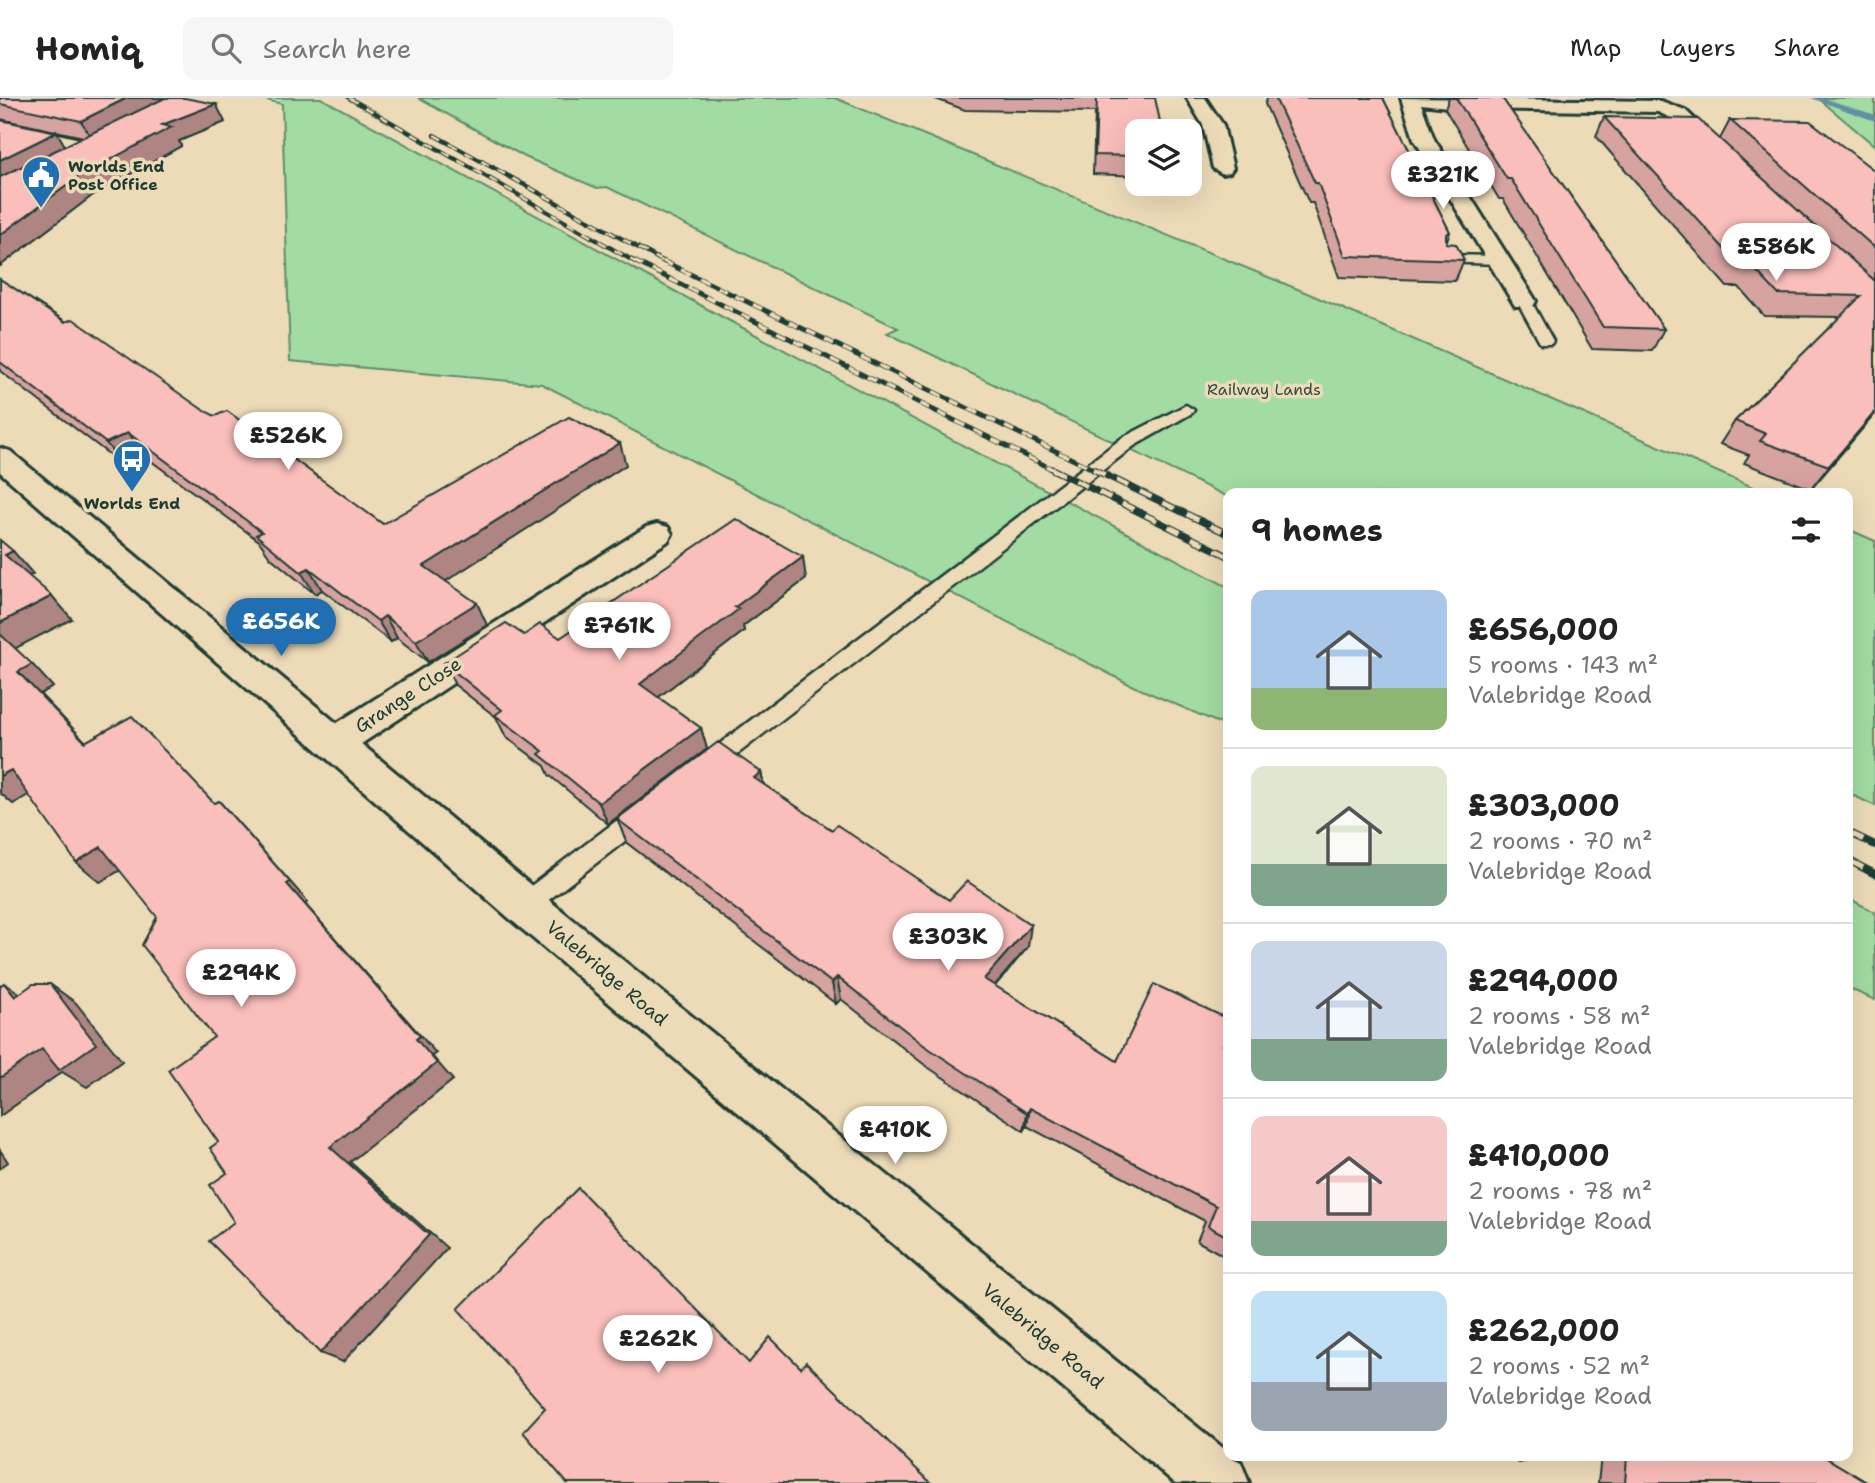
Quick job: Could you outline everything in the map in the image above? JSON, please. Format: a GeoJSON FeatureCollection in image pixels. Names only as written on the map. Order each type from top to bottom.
{"type":"FeatureCollection","features":[{"type":"Feature","properties":{"kind":"street"},"geometry":{"type":"LineString","coordinates":[[1196,98],[1213,125],[1223,168]]}},
{"type":"Feature","properties":{"kind":"street"},"geometry":{"type":"LineString","coordinates":[[1410,98],[1424,139],[1524,301]]}},
{"type":"Feature","properties":{"kind":"street"},"geometry":{"type":"LineString","coordinates":[[1420,98],[1465,103],[1661,107],[1678,114],[1737,170]]}},
{"type":"Feature","properties":{"kind":"street"},"geometry":{"type":"LineString","coordinates":[[0,127],[97,144],[67,159]]}},
{"type":"Feature","properties":{"kind":"street","name":"Valebridge Road"},"geometry":{"type":"LineString","coordinates":[[0,457],[524,905],[1220,1483]]}},
{"type":"Feature","properties":{"kind":"street","name":"Grange Close"},"geometry":{"type":"LineString","coordinates":[[336,742],[657,534]]}},
{"type":"Feature","properties":{"kind":"lane"},"geometry":{"type":"LineString","coordinates":[[1445,259],[1498,260]]}},
{"type":"Feature","properties":{"kind":"lane"},"geometry":{"type":"LineString","coordinates":[[1524,301],[1546,341]]}},
{"type":"Feature","properties":{"kind":"lane"},"geometry":{"type":"LineString","coordinates":[[689,779],[1128,442],[1186,410]]}},
{"type":"Feature","properties":{"kind":"lane"},"geometry":{"type":"LineString","coordinates":[[524,905],[656,804]]}},
{"type":"Feature","properties":{"kind":"green space"},"geometry":{"type":"Polygon","coordinates":[[[258,98],[321,98],[713,312],[1223,584],[1223,725],[1133,686],[542,384],[290,361],[282,104],[258,98]]]}},
{"type":"Feature","properties":{"kind":"green space","name":"Railway Lands"},"geometry":{"type":"Polygon","coordinates":[[[418,98],[835,98],[1307,293],[1755,488],[1223,488],[1223,495],[887,333],[898,328],[607,187],[597,188],[525,157],[418,98]]]}},
{"type":"Feature","properties":{"kind":"green space"},"geometry":{"type":"Polygon","coordinates":[[[1818,98],[1875,98],[1875,146],[1818,98]]]}},
{"type":"Feature","properties":{"kind":"green space"},"geometry":{"type":"Polygon","coordinates":[[[1853,531],[1875,541],[1875,806],[1853,795],[1853,531]]]}},
{"type":"Feature","properties":{"kind":"green space"},"geometry":{"type":"Polygon","coordinates":[[[1853,901],[1875,912],[1875,1000],[1853,990],[1853,901]]]}},
{"type":"Feature","properties":{"kind":"building"},"geometry":{"type":"Polygon","coordinates":[[[0,98],[127,98],[81,121],[0,104],[0,98]]]}},
{"type":"Feature","properties":{"kind":"building"},"geometry":{"type":"Polygon","coordinates":[[[165,98],[185,98],[216,104],[162,125],[172,127],[81,175],[0,235],[0,177],[165,98]]]}},
{"type":"Feature","properties":{"kind":"building"},"geometry":{"type":"Polygon","coordinates":[[[1097,98],[1155,98],[1159,119],[1125,119],[1125,156],[1095,155],[1097,98]]]}},
{"type":"Feature","properties":{"kind":"building"},"geometry":{"type":"Polygon","coordinates":[[[1275,98],[1383,98],[1450,232],[1446,234],[1446,243],[1456,244],[1464,260],[1345,256],[1318,183],[1315,183],[1275,98]]]}},
{"type":"Feature","properties":{"kind":"building"},"geometry":{"type":"Polygon","coordinates":[[[1456,98],[1502,98],[1664,329],[1603,327],[1511,179],[1507,179],[1456,98]]]}},
{"type":"Feature","properties":{"kind":"building"},"geometry":{"type":"Polygon","coordinates":[[[1604,117],[1698,119],[1875,281],[1875,412],[1829,466],[1760,441],[1766,434],[1735,421],[1861,296],[1778,294],[1752,266],[1740,266],[1604,117]]]}},
{"type":"Feature","properties":{"kind":"building"},"geometry":{"type":"Polygon","coordinates":[[[0,120],[57,132],[0,160],[0,120]]]}},
{"type":"Feature","properties":{"kind":"building"},"geometry":{"type":"Polygon","coordinates":[[[1730,120],[1810,121],[1875,171],[1875,248],[1730,120]]]}},
{"type":"Feature","properties":{"kind":"building"},"geometry":{"type":"Polygon","coordinates":[[[0,279],[65,322],[73,319],[203,410],[215,416],[227,411],[383,524],[569,417],[620,443],[424,566],[477,603],[416,641],[385,616],[378,621],[309,568],[301,572],[256,535],[262,532],[128,433],[106,443],[0,362],[0,279]]]}},
{"type":"Feature","properties":{"kind":"building"},"geometry":{"type":"Polygon","coordinates":[[[736,519],[803,557],[735,607],[739,609],[640,684],[701,728],[599,803],[539,754],[543,751],[495,715],[502,710],[444,663],[506,623],[524,635],[540,624],[560,638],[736,519]]]}},
{"type":"Feature","properties":{"kind":"building"},"geometry":{"type":"Polygon","coordinates":[[[0,540],[13,551],[5,555],[52,596],[0,623],[0,540]]]}},
{"type":"Feature","properties":{"kind":"building"},"geometry":{"type":"Polygon","coordinates":[[[0,634],[32,664],[18,672],[85,742],[132,716],[214,803],[219,801],[290,882],[287,884],[420,1036],[416,1039],[437,1063],[330,1147],[429,1235],[320,1353],[209,1241],[234,1222],[210,1185],[227,1173],[210,1148],[218,1142],[168,1070],[214,1037],[142,945],[157,917],[101,847],[76,862],[11,770],[0,776],[0,634]]]}},
{"type":"Feature","properties":{"kind":"building"},"geometry":{"type":"Polygon","coordinates":[[[718,742],[761,772],[754,778],[832,830],[837,825],[949,900],[967,881],[1031,925],[984,979],[1117,1061],[1154,984],[1223,1017],[1223,1234],[1208,1226],[1216,1206],[1030,1108],[1027,1113],[925,1046],[837,977],[832,983],[617,819],[718,742]]]}},
{"type":"Feature","properties":{"kind":"building"},"geometry":{"type":"Polygon","coordinates":[[[4,983],[15,997],[33,984],[50,984],[96,1044],[59,1070],[42,1049],[0,1078],[0,986],[4,983]]]}},
{"type":"Feature","properties":{"kind":"building"},"geometry":{"type":"Polygon","coordinates":[[[578,1188],[749,1363],[770,1337],[801,1368],[806,1362],[931,1483],[567,1483],[523,1432],[545,1408],[458,1309],[578,1188]]]}},
{"type":"Feature","properties":{"kind":"building"},"geometry":{"type":"Polygon","coordinates":[[[1627,1461],[1831,1461],[1868,1483],[1625,1483],[1627,1461]]]}},
{"type":"Feature","properties":{"kind":"waterway"},"geometry":{"type":"LineString","coordinates":[[1815,98],[1875,118]]}},
{"type":"Feature","properties":{"kind":"railway"},"geometry":{"type":"LineString","coordinates":[[349,98],[637,263]]}},
{"type":"Feature","properties":{"kind":"railway"},"geometry":{"type":"LineString","coordinates":[[434,135],[666,263]]}},
{"type":"Feature","properties":{"kind":"railway"},"geometry":{"type":"LineString","coordinates":[[634,261],[1056,471]]}},
{"type":"Feature","properties":{"kind":"railway"},"geometry":{"type":"LineString","coordinates":[[663,261],[1097,471]]}},
{"type":"Feature","properties":{"kind":"railway"},"geometry":{"type":"LineString","coordinates":[[1052,469],[1223,554]]}},
{"type":"Feature","properties":{"kind":"railway"},"geometry":{"type":"LineString","coordinates":[[1093,469],[1223,532]]}},
{"type":"Feature","properties":{"kind":"railway"},"geometry":{"type":"LineString","coordinates":[[1853,834],[1875,845]]}},
{"type":"Feature","properties":{"kind":"railway"},"geometry":{"type":"LineString","coordinates":[[1853,863],[1875,874]]}},
{"type":"Feature","properties":{"kind":"place","name":"Worlds End Post Office"},"geometry":{"type":"Point","coordinates":[41,209]}},
{"type":"Feature","properties":{"kind":"place","name":"Worlds End"},"geometry":{"type":"Point","coordinates":[132,493]}}]}
